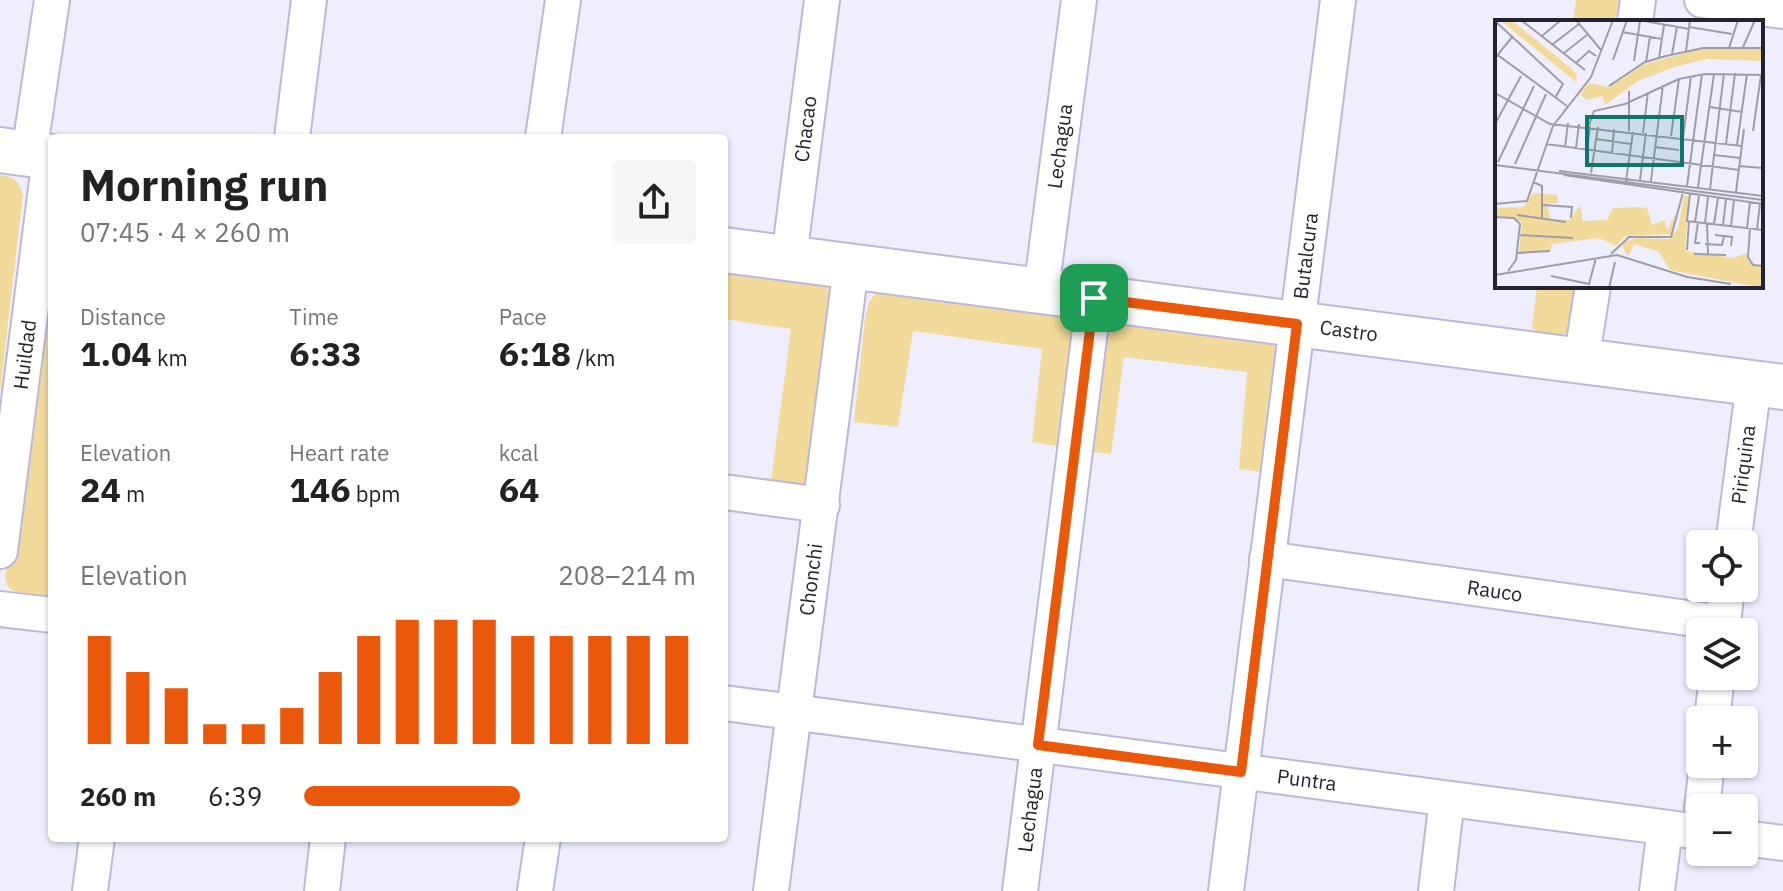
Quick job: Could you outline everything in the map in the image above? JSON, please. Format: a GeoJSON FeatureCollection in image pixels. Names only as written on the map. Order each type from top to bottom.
{"type":"FeatureCollection","features":[{"type":"Feature","properties":{"kind":"street","name":"Huildad"},"geometry":{"type":"LineString","coordinates":[[0,551],[33,155],[52,0]]}},
{"type":"Feature","properties":{"kind":"street"},"geometry":{"type":"LineString","coordinates":[[292,134],[309,0]]}},
{"type":"Feature","properties":{"kind":"street"},"geometry":{"type":"LineString","coordinates":[[544,134],[563,0]]}},
{"type":"Feature","properties":{"kind":"street","name":"Chacao"},"geometry":{"type":"LineString","coordinates":[[789,258],[822,0]]}},
{"type":"Feature","properties":{"kind":"street","name":"Lechagua"},"geometry":{"type":"LineString","coordinates":[[1041,291],[1079,0]]}},
{"type":"Feature","properties":{"kind":"street","name":"Butalcura"},"geometry":{"type":"LineString","coordinates":[[1226,891],[1338,0]]}},
{"type":"Feature","properties":{"kind":"street"},"geometry":{"type":"LineString","coordinates":[[1635,20],[1638,0]]}},
{"type":"Feature","properties":{"kind":"street"},"geometry":{"type":"LineString","coordinates":[[1702,0],[1783,11]]}},
{"type":"Feature","properties":{"kind":"street","name":"Castro"},"geometry":{"type":"LineString","coordinates":[[728,250],[1769,385]]}},
{"type":"Feature","properties":{"kind":"street","name":"Chonchi"},"geometry":{"type":"LineString","coordinates":[[771,891],[851,267]]}},
{"type":"Feature","properties":{"kind":"street"},"geometry":{"type":"LineString","coordinates":[[1581,361],[1593,288]]}},
{"type":"Feature","properties":{"kind":"street","name":"Lechagua"},"geometry":{"type":"LineString","coordinates":[[1020,891],[1094,298]]}},
{"type":"Feature","properties":{"kind":"street","name":"Piriquina"},"geometry":{"type":"LineString","coordinates":[[1736,530],[1769,385]]}},
{"type":"Feature","properties":{"kind":"street"},"geometry":{"type":"LineString","coordinates":[[728,493],[822,505]]}},
{"type":"Feature","properties":{"kind":"street","name":"Rauco"},"geometry":{"type":"LineString","coordinates":[[1267,559],[1686,623]]}},
{"type":"Feature","properties":{"kind":"street"},"geometry":{"type":"LineString","coordinates":[[0,609],[48,615]]}},
{"type":"Feature","properties":{"kind":"street","name":"Puntra"},"geometry":{"type":"LineString","coordinates":[[728,704],[1665,828],[1686,825]]}},
{"type":"Feature","properties":{"kind":"street"},"geometry":{"type":"LineString","coordinates":[[1436,891],[1447,799]]}},
{"type":"Feature","properties":{"kind":"street"},"geometry":{"type":"LineString","coordinates":[[1657,891],[1665,828]]}},
{"type":"Feature","properties":{"kind":"street"},"geometry":{"type":"LineString","coordinates":[[1758,840],[1783,843]]}},
{"type":"Feature","properties":{"kind":"street"},"geometry":{"type":"LineString","coordinates":[[90,891],[96,842]]}},
{"type":"Feature","properties":{"kind":"street"},"geometry":{"type":"LineString","coordinates":[[322,891],[328,842]]}},
{"type":"Feature","properties":{"kind":"street"},"geometry":{"type":"LineString","coordinates":[[535,891],[542,842]]}},
{"type":"Feature","properties":{"kind":"shaded area"},"geometry":{"type":"Polygon","coordinates":[[[1576,0],[1621,0],[1618,12],[1610,20],[1573,20],[1576,0]]]}},
{"type":"Feature","properties":{"kind":"shaded area"},"geometry":{"type":"Polygon","coordinates":[[[0,175],[15,180],[23,195],[0,392],[0,175]]]}},
{"type":"Feature","properties":{"kind":"shaded area"},"geometry":{"type":"Polygon","coordinates":[[[728,270],[820,282],[832,293],[808,484],[799,488],[780,486],[771,481],[791,329],[728,320],[728,270]]]}},
{"type":"Feature","properties":{"kind":"shaded area"},"geometry":{"type":"Polygon","coordinates":[[[1537,288],[1578,288],[1571,329],[1555,334],[1532,328],[1537,288]]]}},
{"type":"Feature","properties":{"kind":"shaded area"},"geometry":{"type":"Polygon","coordinates":[[[879,289],[1072,317],[1075,322],[1058,446],[1032,442],[1042,349],[913,331],[898,427],[854,422],[865,317],[869,302],[879,289]]]}},
{"type":"Feature","properties":{"kind":"shaded area"},"geometry":{"type":"Polygon","coordinates":[[[43,306],[48,307],[48,596],[17,592],[9,588],[5,579],[43,306]]]}},
{"type":"Feature","properties":{"kind":"shaded area"},"geometry":{"type":"Polygon","coordinates":[[[1121,321],[1279,342],[1273,474],[1239,469],[1247,372],[1124,357],[1111,454],[1093,452],[1105,338],[1114,324],[1121,321]]]}},
{"type":"Feature","properties":{"kind":"route"},"geometry":{"type":"LineString","coordinates":[[1094,298],[1297,324],[1241,772],[1038,745],[1094,298]]}}]}
